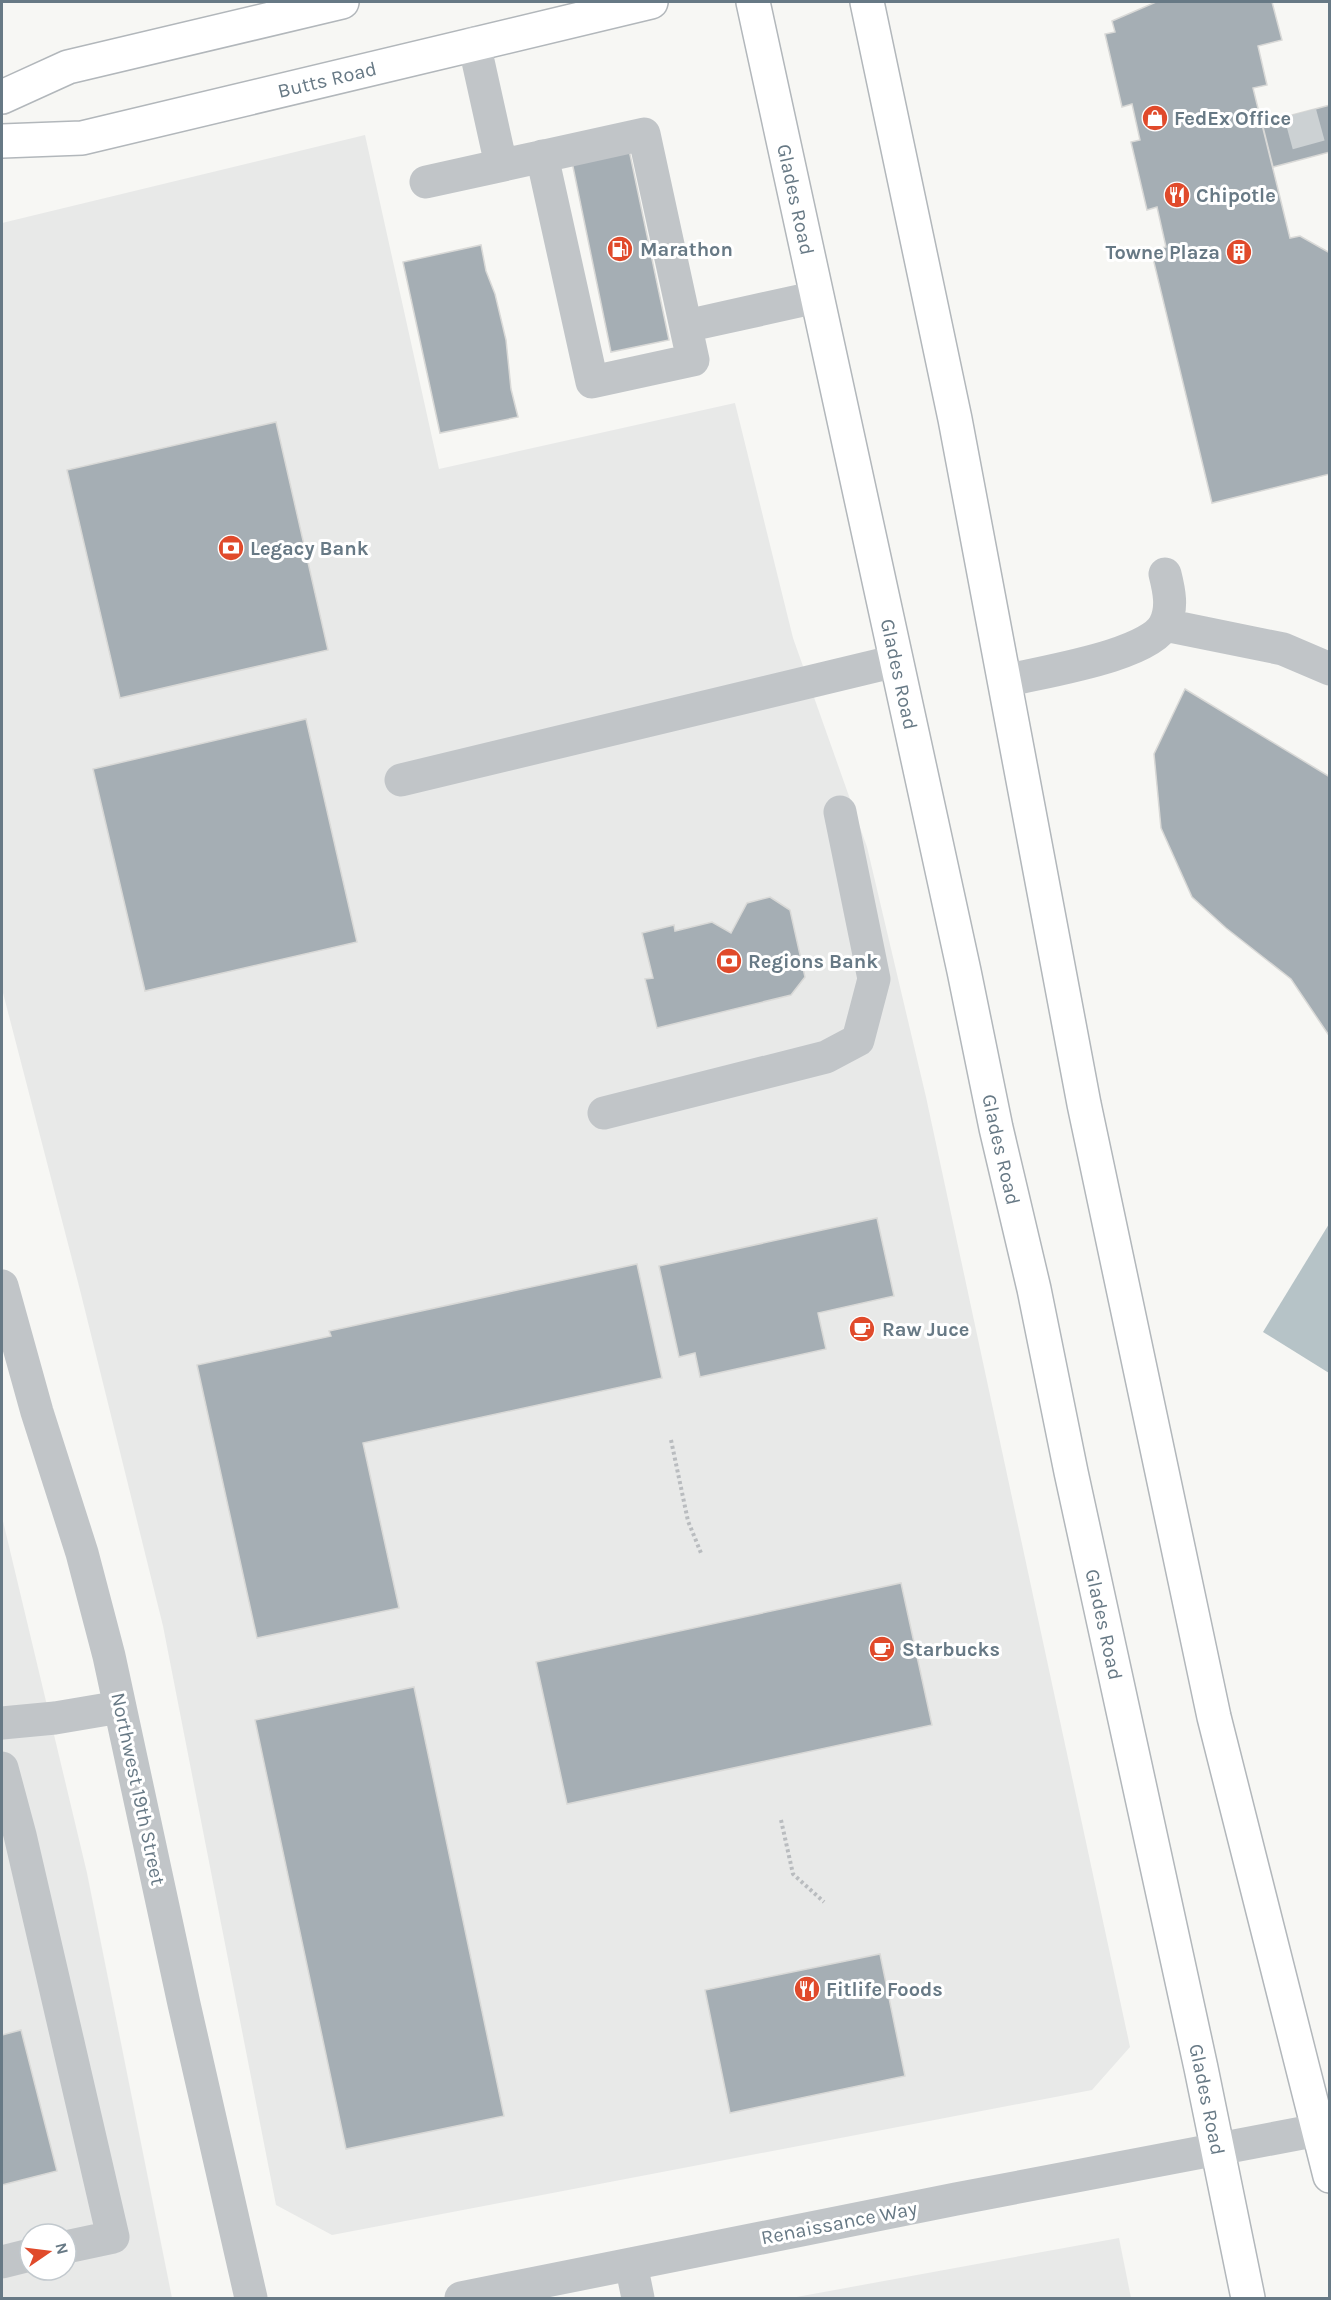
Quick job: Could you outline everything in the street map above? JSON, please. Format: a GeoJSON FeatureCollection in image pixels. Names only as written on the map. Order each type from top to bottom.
{"type":"FeatureCollection","features":[{"type":"Feature","properties":{"kind":"main road"},"geometry":{"type":"LineString","coordinates":[[2,97],[68,67],[342,2]]}},
{"type":"Feature","properties":{"kind":"main road","name":"Butts Road"},"geometry":{"type":"LineString","coordinates":[[2,141],[82,138],[651,2]]}},
{"type":"Feature","properties":{"kind":"main road","name":"Glades Road"},"geometry":{"type":"LineString","coordinates":[[753,2],[962,960],[996,1128],[1034,1288],[1071,1472],[1218,2149],[1248,2298]]}},
{"type":"Feature","properties":{"kind":"main road"},"geometry":{"type":"LineString","coordinates":[[867,2],[955,419],[1084,1104],[1214,1717],[1326,2129],[1329,2176]]}},
{"type":"Feature","properties":{"kind":"street"},"geometry":{"type":"LineString","coordinates":[[474,43],[501,165]]}},
{"type":"Feature","properties":{"kind":"street"},"geometry":{"type":"LineString","coordinates":[[426,182],[501,165],[542,156],[644,134],[693,360],[592,382],[542,156]]}},
{"type":"Feature","properties":{"kind":"street"},"geometry":{"type":"LineString","coordinates":[[686,326],[817,297]]}},
{"type":"Feature","properties":{"kind":"street"},"geometry":{"type":"LineString","coordinates":[[1005,681],[1121,654],[1150,640],[1165,625],[1170,604],[1165,574]]}},
{"type":"Feature","properties":{"kind":"street"},"geometry":{"type":"LineString","coordinates":[[1165,625],[1283,649],[1329,669]]}},
{"type":"Feature","properties":{"kind":"street"},"geometry":{"type":"LineString","coordinates":[[401,780],[896,661]]}},
{"type":"Feature","properties":{"kind":"street"},"geometry":{"type":"LineString","coordinates":[[604,1113],[826,1058],[858,1040],[874,979],[840,812]]}},
{"type":"Feature","properties":{"kind":"street","name":"Northwest 19th Street"},"geometry":{"type":"LineString","coordinates":[[2,1286],[37,1412],[96,1604],[251,2298]]}},
{"type":"Feature","properties":{"kind":"street"},"geometry":{"type":"LineString","coordinates":[[2,1723],[55,1718],[120,1707]]}},
{"type":"Feature","properties":{"kind":"street"},"geometry":{"type":"LineString","coordinates":[[2,1768],[23,1846],[113,2237],[78,2244]]}},
{"type":"Feature","properties":{"kind":"street","name":"Renaissance Way"},"geometry":{"type":"LineString","coordinates":[[460,2298],[956,2199],[1326,2129]]}},
{"type":"Feature","properties":{"kind":"street"},"geometry":{"type":"LineString","coordinates":[[2,2262],[18,2258]]}},
{"type":"Feature","properties":{"kind":"street"},"geometry":{"type":"LineString","coordinates":[[631,2264],[638,2298]]}},
{"type":"Feature","properties":{"kind":"path"},"geometry":{"type":"LineString","coordinates":[[671,1440],[688,1521],[701,1553]]}},
{"type":"Feature","properties":{"kind":"path"},"geometry":{"type":"LineString","coordinates":[[781,1820],[793,1874],[824,1902]]}},
{"type":"Feature","properties":{"kind":"shaded area"},"geometry":{"type":"Polygon","coordinates":[[[365,135],[439,469],[735,403],[793,638],[867,847],[926,1097],[1130,2047],[1092,2090],[332,2235],[276,2205],[163,1626],[80,1290],[2,989],[2,223],[365,135]]]}},
{"type":"Feature","properties":{"kind":"shaded area"},"geometry":{"type":"Polygon","coordinates":[[[1329,1224],[1330,1373],[1263,1332],[1329,1224]]]}},
{"type":"Feature","properties":{"kind":"shaded area"},"geometry":{"type":"Polygon","coordinates":[[[2,1517],[87,1873],[172,2298],[2,2298],[2,1517]]]}},
{"type":"Feature","properties":{"kind":"shaded area"},"geometry":{"type":"Polygon","coordinates":[[[1119,2238],[1131,2298],[791,2298],[1119,2238]]]}},
{"type":"Feature","properties":{"kind":"building","name":"Towne Plaza"},"geometry":{"type":"Polygon","coordinates":[[[1156,2],[1272,2],[1282,40],[1258,46],[1267,85],[1253,88],[1290,238],[1300,236],[1330,253],[1330,474],[1212,503],[1151,250],[1166,247],[1157,207],[1147,210],[1131,142],[1140,140],[1132,104],[1122,107],[1105,34],[1115,32],[1112,21],[1156,2]]]}},
{"type":"Feature","properties":{"kind":"building"},"geometry":{"type":"Polygon","coordinates":[[[1330,105],[1330,152],[1273,167],[1262,123],[1330,105]]]}},
{"type":"Feature","properties":{"kind":"building","name":"Marathon"},"geometry":{"type":"Polygon","coordinates":[[[628,145],[669,340],[611,352],[571,157],[628,145]]]}},
{"type":"Feature","properties":{"kind":"building"},"geometry":{"type":"Polygon","coordinates":[[[481,245],[506,340],[511,389],[518,417],[440,433],[403,262],[481,245]]]}},
{"type":"Feature","properties":{"kind":"building"},"geometry":{"type":"Polygon","coordinates":[[[276,422],[328,650],[120,698],[67,470],[276,422]]]}},
{"type":"Feature","properties":{"kind":"building"},"geometry":{"type":"Polygon","coordinates":[[[1185,689],[1330,777],[1330,1037],[1291,979],[1226,928],[1192,897],[1161,828],[1154,754],[1185,689]]]}},
{"type":"Feature","properties":{"kind":"building"},"geometry":{"type":"Polygon","coordinates":[[[306,719],[357,942],[145,991],[93,769],[306,719]]]}},
{"type":"Feature","properties":{"kind":"building"},"geometry":{"type":"Polygon","coordinates":[[[770,897],[790,910],[805,977],[791,995],[657,1028],[645,979],[653,978],[642,933],[674,925],[675,931],[712,922],[731,933],[747,903],[770,897]]]}},
{"type":"Feature","properties":{"kind":"building"},"geometry":{"type":"Polygon","coordinates":[[[877,1218],[894,1296],[818,1313],[826,1349],[700,1377],[695,1353],[679,1357],[659,1266],[877,1218]]]}},
{"type":"Feature","properties":{"kind":"building"},"geometry":{"type":"Polygon","coordinates":[[[637,1264],[662,1378],[363,1443],[399,1608],[257,1638],[197,1365],[331,1336],[329,1331],[637,1264]]]}},
{"type":"Feature","properties":{"kind":"building"},"geometry":{"type":"Polygon","coordinates":[[[901,1583],[932,1725],[567,1804],[536,1662],[901,1583]]]}},
{"type":"Feature","properties":{"kind":"building"},"geometry":{"type":"Polygon","coordinates":[[[414,1687],[504,2116],[346,2149],[255,1720],[414,1687]]]}},
{"type":"Feature","properties":{"kind":"building"},"geometry":{"type":"Polygon","coordinates":[[[880,1954],[905,2076],[730,2113],[705,1990],[880,1954]]]}},
{"type":"Feature","properties":{"kind":"building"},"geometry":{"type":"Polygon","coordinates":[[[21,2030],[57,2171],[2,2185],[2,2035],[21,2030]]]}},
{"type":"Feature","properties":{"kind":"tunnel"},"geometry":{"type":"LineString","coordinates":[[1300,113],[1312,157]]}},
{"type":"Feature","properties":{"kind":"place","name":"FedEx Office"},"geometry":{"type":"Point","coordinates":[1155,118]}},
{"type":"Feature","properties":{"kind":"place","name":"Chipotle"},"geometry":{"type":"Point","coordinates":[1177,195]}},
{"type":"Feature","properties":{"kind":"place","name":"Marathon"},"geometry":{"type":"Point","coordinates":[620,249]}},
{"type":"Feature","properties":{"kind":"place","name":"Towne Plaza"},"geometry":{"type":"Point","coordinates":[1239,252]}},
{"type":"Feature","properties":{"kind":"place","name":"Legacy Bank"},"geometry":{"type":"Point","coordinates":[231,548]}},
{"type":"Feature","properties":{"kind":"place","name":"Regions Bank"},"geometry":{"type":"Point","coordinates":[729,961]}},
{"type":"Feature","properties":{"kind":"place","name":"Raw Juce"},"geometry":{"type":"Point","coordinates":[862,1329]}},
{"type":"Feature","properties":{"kind":"place","name":"Starbucks"},"geometry":{"type":"Point","coordinates":[882,1649]}},
{"type":"Feature","properties":{"kind":"place","name":"Fitlife Foods"},"geometry":{"type":"Point","coordinates":[807,1989]}}]}
